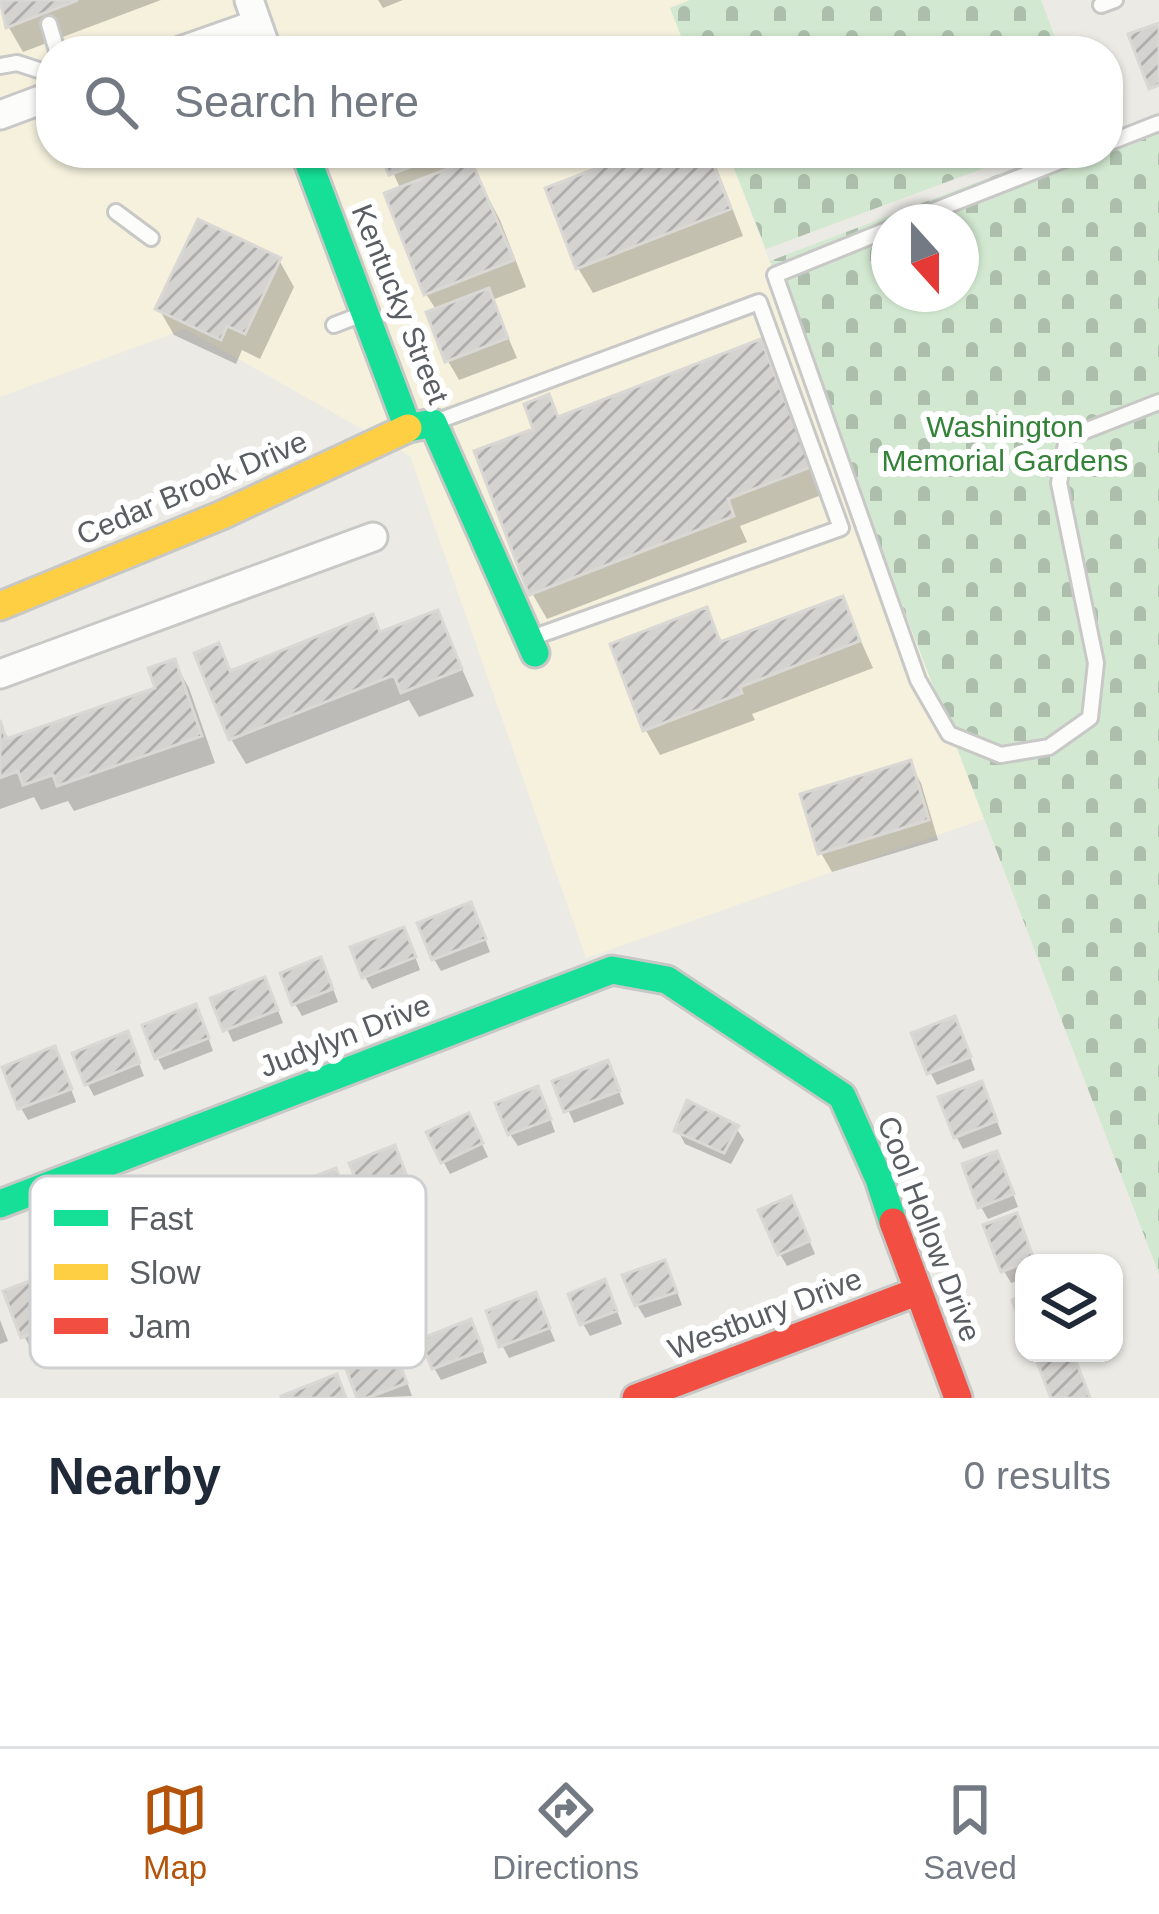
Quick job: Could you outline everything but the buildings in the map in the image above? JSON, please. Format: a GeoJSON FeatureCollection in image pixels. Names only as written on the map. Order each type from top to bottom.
{"type":"FeatureCollection","features":[{"type":"Feature","properties":{"kind":"street"},"geometry":{"type":"LineString","coordinates":[[208,36],[253,12]]}},
{"type":"Feature","properties":{"kind":"street"},"geometry":{"type":"LineString","coordinates":[[0,115],[36,102]]}},
{"type":"Feature","properties":{"kind":"street","name":"Kentucky Street"},"geometry":{"type":"LineString","coordinates":[[311,168],[365,313],[532,646]]}},
{"type":"Feature","properties":{"kind":"street","name":"Cedar Brook Drive"},"geometry":{"type":"LineString","coordinates":[[0,606],[222,515],[421,425]]}},
{"type":"Feature","properties":{"kind":"street"},"geometry":{"type":"LineString","coordinates":[[0,674],[373,537]]}},
{"type":"Feature","properties":{"kind":"street","name":"Judylyn Drive"},"geometry":{"type":"LineString","coordinates":[[73,1176],[612,970],[667,980],[711,1009]]}},
{"type":"Feature","properties":{"kind":"street","name":"Cool Hollow Drive"},"geometry":{"type":"LineString","coordinates":[[711,1009],[842,1096],[879,1179],[958,1398]]}},
{"type":"Feature","properties":{"kind":"street","name":"Judylyn Drive"},"geometry":{"type":"LineString","coordinates":[[0,1204],[30,1193]]}},
{"type":"Feature","properties":{"kind":"street","name":"Westbury Drive"},"geometry":{"type":"LineString","coordinates":[[636,1398],[916,1292]]}},
{"type":"Feature","properties":{"kind":"lane"},"geometry":{"type":"LineString","coordinates":[[49,24],[53,36]]}},
{"type":"Feature","properties":{"kind":"lane"},"geometry":{"type":"LineString","coordinates":[[0,66],[17,63],[36,69]]}},
{"type":"Feature","properties":{"kind":"lane"},"geometry":{"type":"LineString","coordinates":[[1123,137],[1159,124]]}},
{"type":"Feature","properties":{"kind":"lane"},"geometry":{"type":"LineString","coordinates":[[951,204],[1044,168]]}},
{"type":"Feature","properties":{"kind":"lane"},"geometry":{"type":"LineString","coordinates":[[116,212],[151,238]]}},
{"type":"Feature","properties":{"kind":"lane"},"geometry":{"type":"LineString","coordinates":[[871,236],[775,275],[918,680],[949,734],[1001,755],[1049,748],[1090,718],[1096,663],[1059,483],[1067,438],[1159,401]]}},
{"type":"Feature","properties":{"kind":"lane"},"geometry":{"type":"LineString","coordinates":[[421,425],[759,302],[841,528],[532,646]]}},
{"type":"Feature","properties":{"kind":"lane"},"geometry":{"type":"LineString","coordinates":[[334,325],[365,313]]}},
{"type":"Feature","properties":{"kind":"shaded area"},"geometry":{"type":"Polygon","coordinates":[[[0,0],[690,0],[671,8],[681,36],[36,36],[36,168],[734,168],[984,819],[586,958],[410,456],[185,329],[0,397],[0,0]]]}},
{"type":"Feature","properties":{"kind":"green space"},"geometry":{"type":"Polygon","coordinates":[[[690,0],[1041,0],[1054,36],[681,36],[670,8],[690,0]]]}},
{"type":"Feature","properties":{"kind":"green space","name":"Washington Memorial Gardens"},"geometry":{"type":"Polygon","coordinates":[[[1159,113],[1159,1274],[770,261],[871,223],[871,312],[979,312],[979,204],[920,204],[1015,168],[1123,168],[1123,127],[1159,113]]]}},
{"type":"Feature","properties":{"kind":"green space"},"geometry":{"type":"Polygon","coordinates":[[[734,168],[985,168],[887,204],[871,204],[871,210],[766,249],[734,168]]]}},
{"type":"Feature","properties":{"kind":"traffic: fast"},"geometry":{"type":"LineString","coordinates":[[311,168],[408,428],[433,423],[535,653]]}},
{"type":"Feature","properties":{"kind":"traffic: fast"},"geometry":{"type":"LineString","coordinates":[[73,1176],[612,970],[667,980],[842,1096],[893,1222]]}},
{"type":"Feature","properties":{"kind":"traffic: fast"},"geometry":{"type":"LineString","coordinates":[[0,1204],[30,1193]]}},
{"type":"Feature","properties":{"kind":"traffic: slow"},"geometry":{"type":"LineString","coordinates":[[0,606],[222,515],[408,428]]}},
{"type":"Feature","properties":{"kind":"traffic: jam"},"geometry":{"type":"LineString","coordinates":[[893,1222],[958,1398]]}},
{"type":"Feature","properties":{"kind":"traffic: jam"},"geometry":{"type":"LineString","coordinates":[[636,1398],[916,1292]]}}]}
